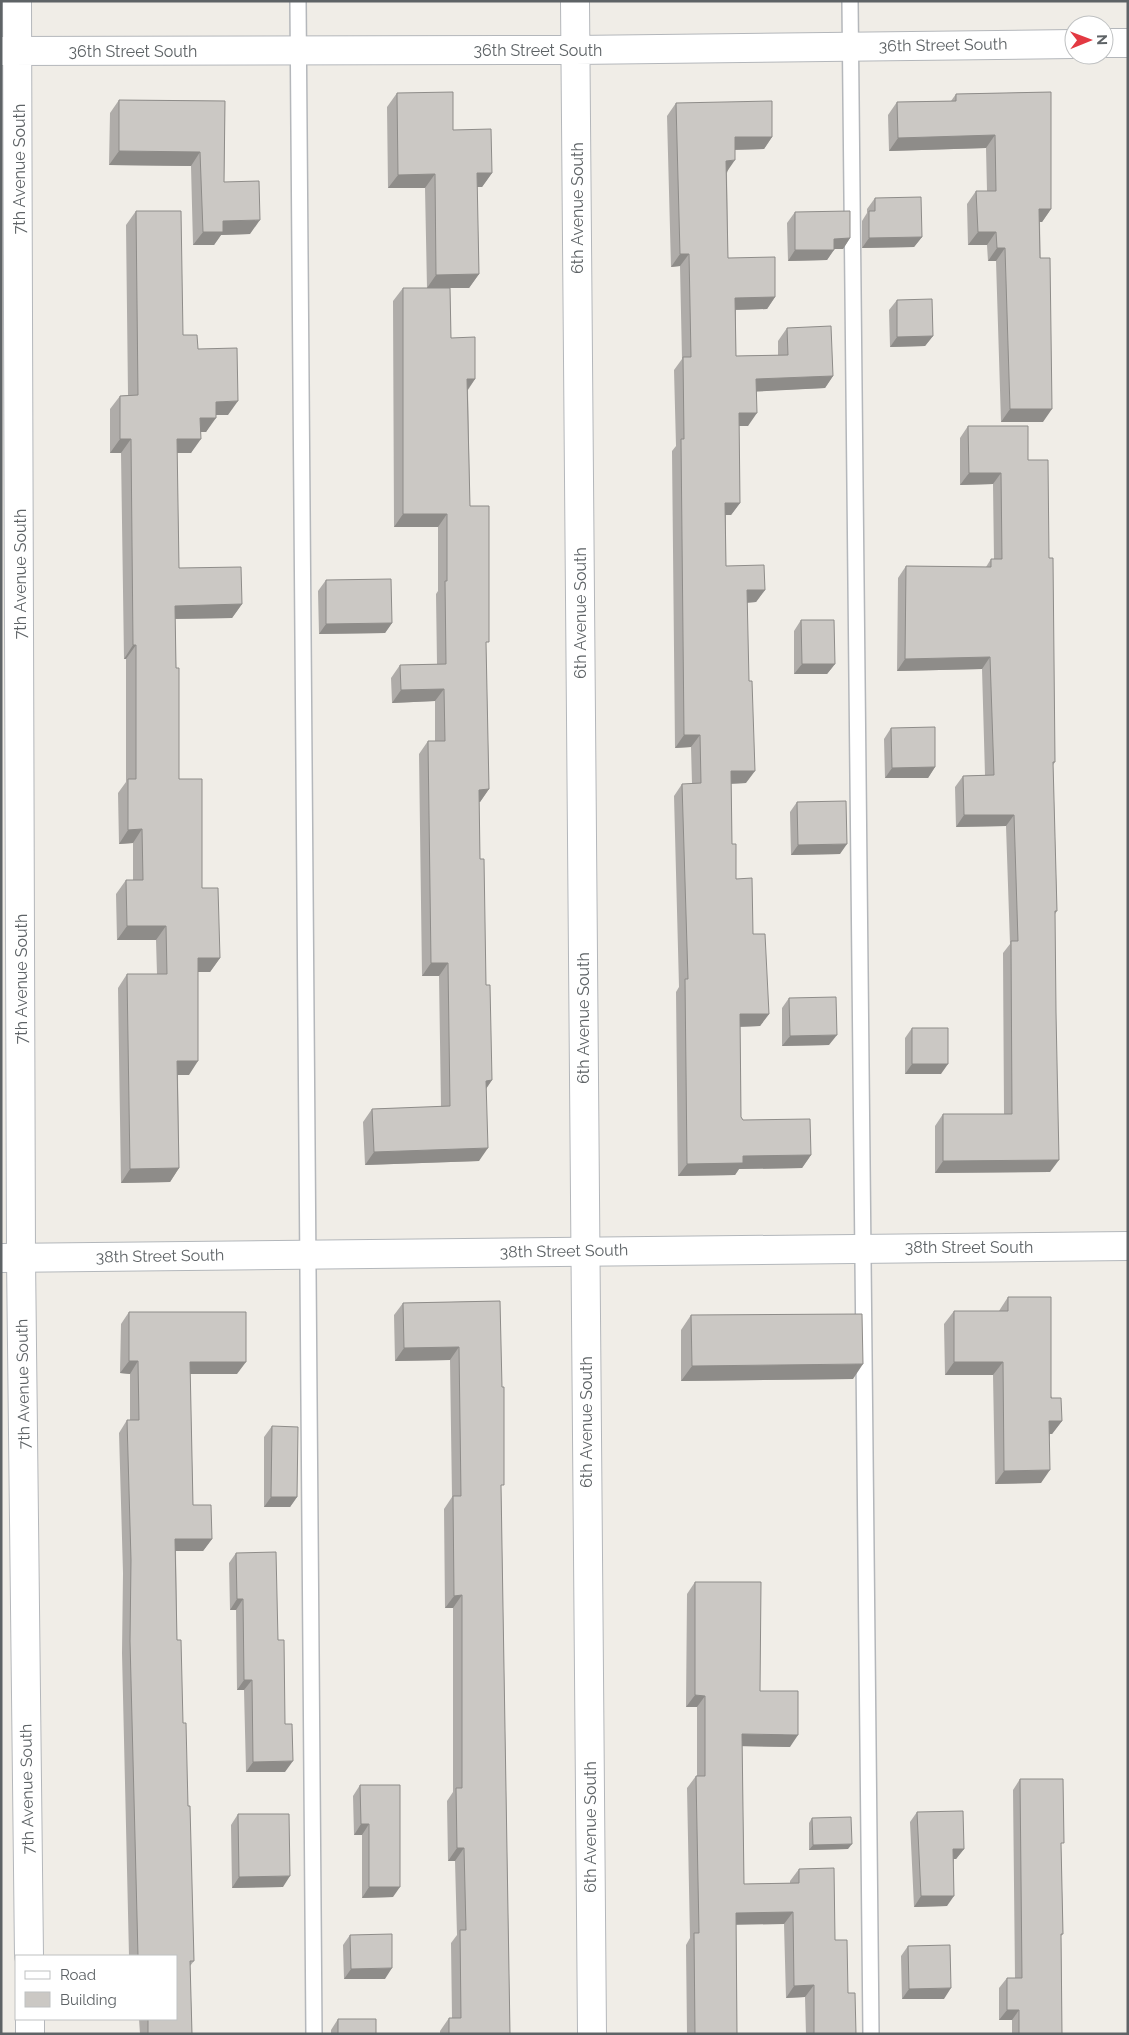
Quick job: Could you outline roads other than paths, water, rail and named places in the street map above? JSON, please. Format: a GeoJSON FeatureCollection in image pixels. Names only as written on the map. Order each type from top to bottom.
{"type":"FeatureCollection","features":[{"type":"Feature","properties":{"kind":"street","name":"7th Avenue South"},"geometry":{"type":"LineString","coordinates":[[17,1],[10,51],[11,1258],[29,1955]]}},
{"type":"Feature","properties":{"kind":"street","name":"6th Avenue South"},"geometry":{"type":"LineString","coordinates":[[575,1],[592,2034]]}},
{"type":"Feature","properties":{"kind":"street"},"geometry":{"type":"LineString","coordinates":[[1114,43],[1128,43]]}},
{"type":"Feature","properties":{"kind":"street","name":"36th Street South"},"geometry":{"type":"LineString","coordinates":[[10,51],[575,50],[1064,44]]}},
{"type":"Feature","properties":{"kind":"street","name":"38th Street South"},"geometry":{"type":"LineString","coordinates":[[11,1258],[1128,1246]]}},
{"type":"Feature","properties":{"kind":"street"},"geometry":{"type":"LineString","coordinates":[[30,2020],[30,2034]]}},
{"type":"Feature","properties":{"kind":"lane"},"geometry":{"type":"LineString","coordinates":[[298,1],[314,2034]]}},
{"type":"Feature","properties":{"kind":"lane"},"geometry":{"type":"LineString","coordinates":[[850,1],[871,2034]]}}]}
